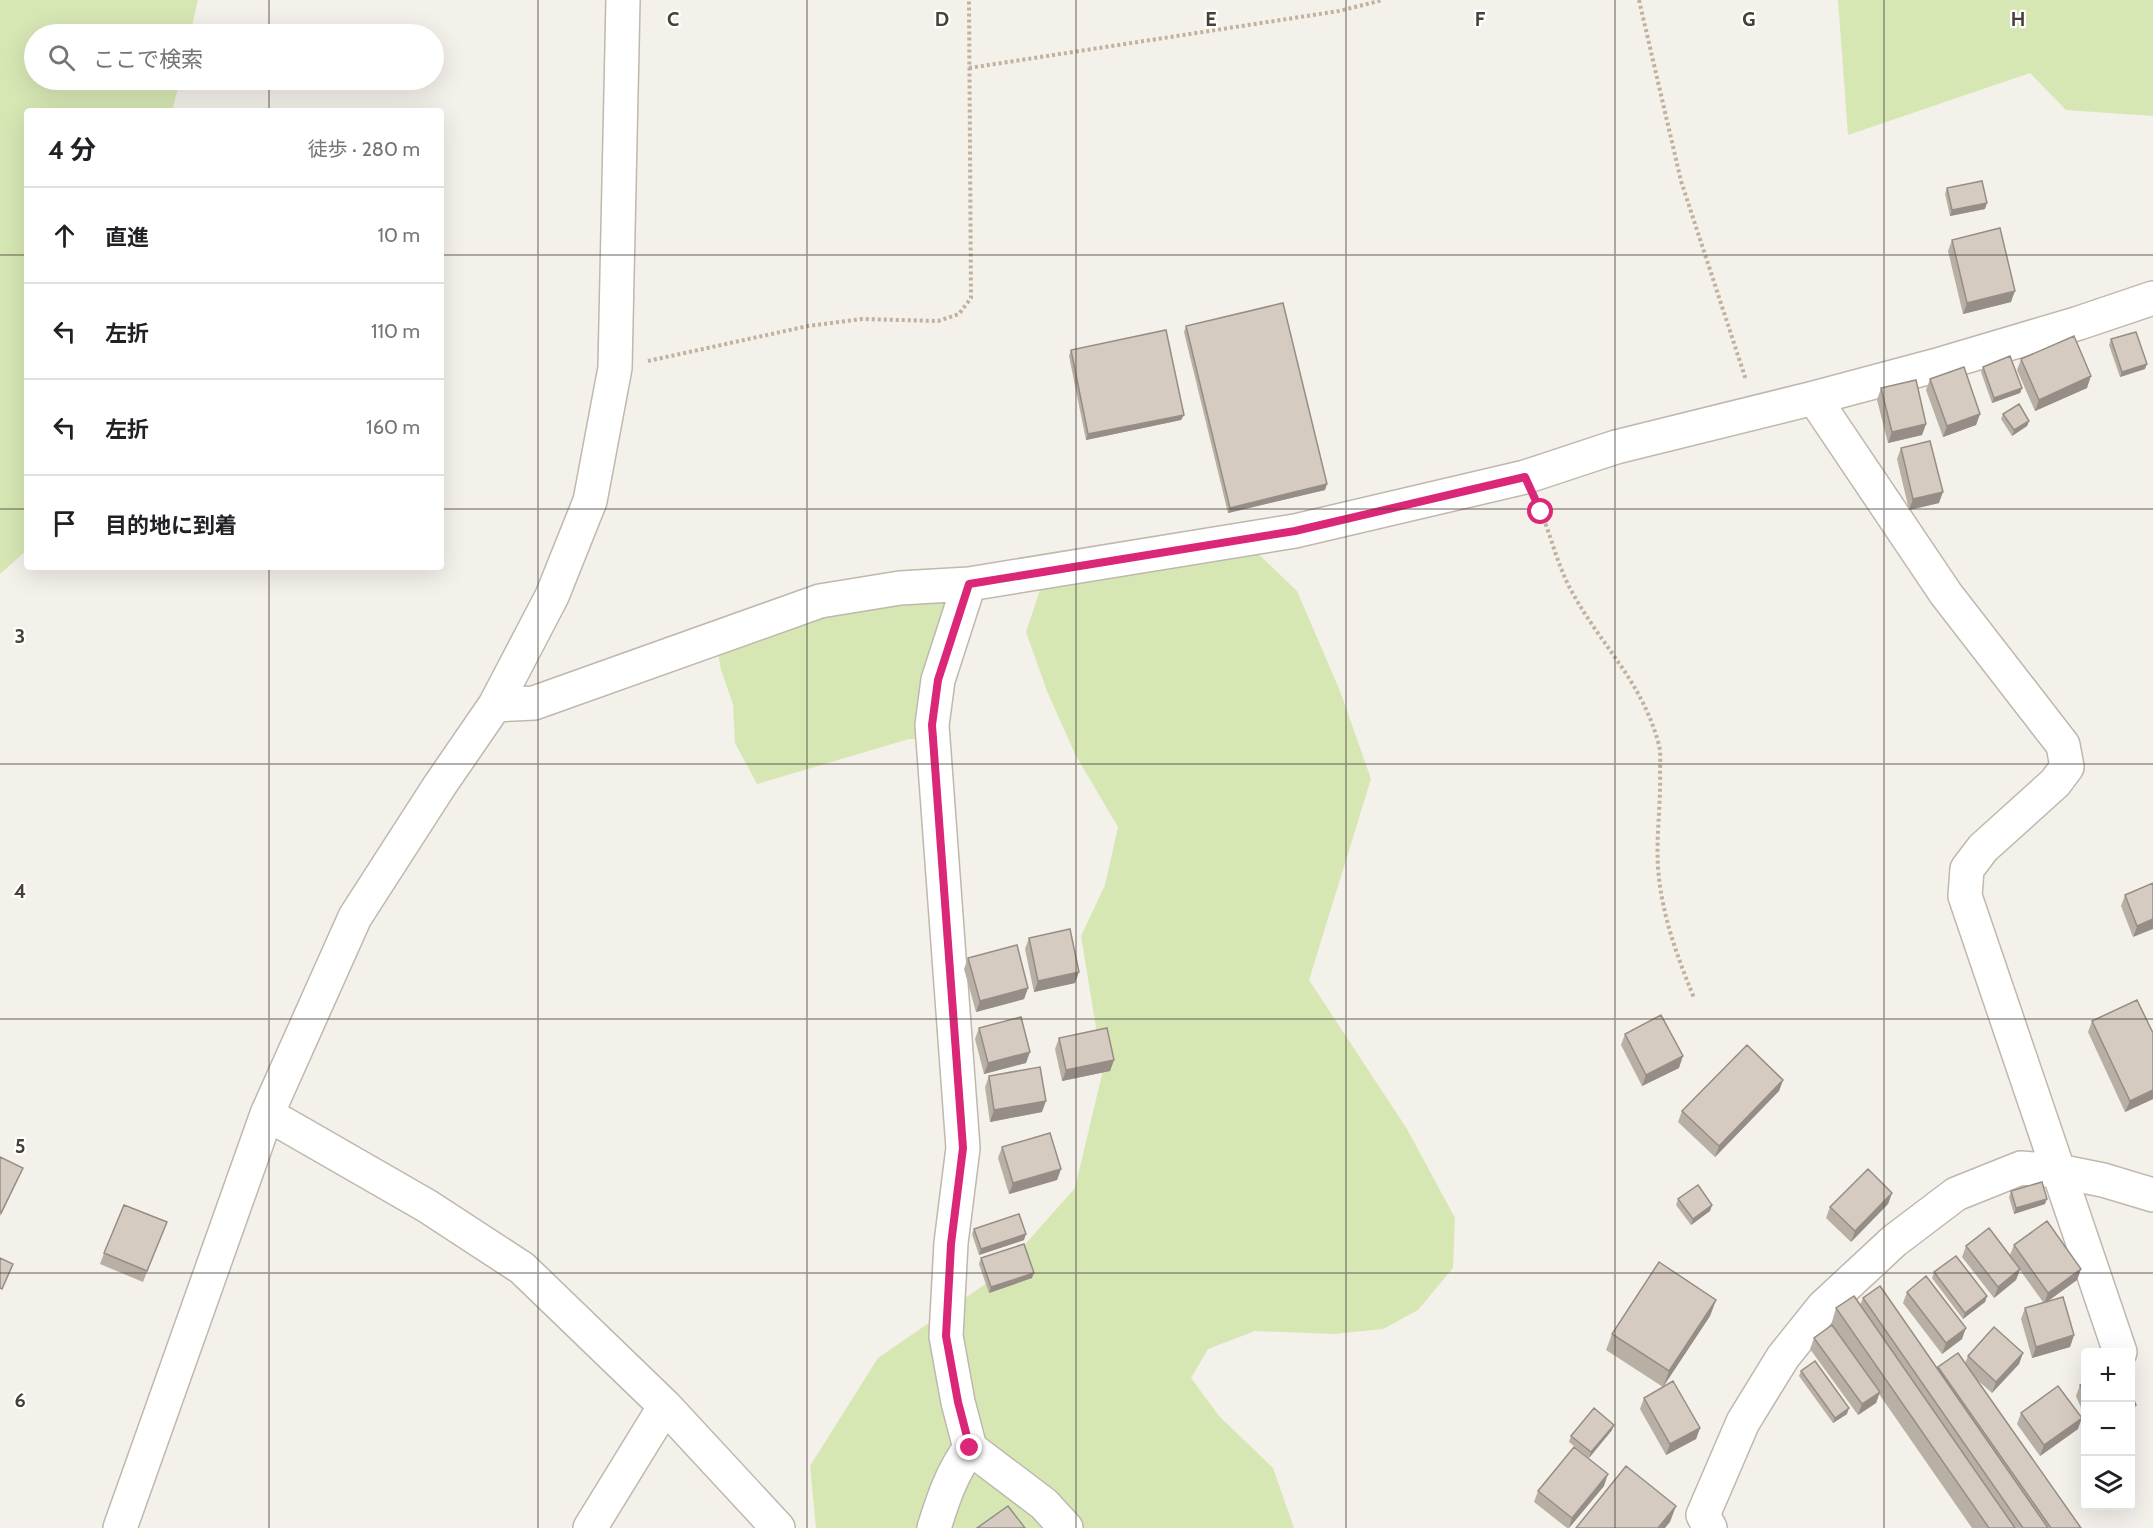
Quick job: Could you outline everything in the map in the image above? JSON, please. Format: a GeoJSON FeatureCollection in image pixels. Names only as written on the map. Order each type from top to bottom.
{"type":"FeatureCollection","features":[{"type":"Feature","properties":{"kind":"street"},"geometry":{"type":"LineString","coordinates":[[120,1528],[267,1114],[355,917],[440,785],[495,705],[552,596],[590,501],[615,368],[623,0]]}},
{"type":"Feature","properties":{"kind":"street"},"geometry":{"type":"LineString","coordinates":[[495,705],[534,703],[820,601],[900,588],[969,584],[1295,531],[1525,477],[1616,447],[1814,399],[1934,366],[2153,298]]}},
{"type":"Feature","properties":{"kind":"street"},"geometry":{"type":"LineString","coordinates":[[1814,399],[1946,594],[2063,745],[2067,767],[2055,783],[1983,848],[1967,869],[1965,896],[2118,1348]]}},
{"type":"Feature","properties":{"kind":"street"},"geometry":{"type":"LineString","coordinates":[[969,584],[938,680],[932,725],[963,1148],[951,1244],[946,1336],[958,1402],[970,1448],[1044,1504],[1066,1528]]}},
{"type":"Feature","properties":{"kind":"street"},"geometry":{"type":"LineString","coordinates":[[267,1114],[427,1206],[522,1268],[665,1406],[778,1528]]}},
{"type":"Feature","properties":{"kind":"street"},"geometry":{"type":"LineString","coordinates":[[1701,1524],[1743,1422],[1783,1357],[1823,1307],[1894,1241],[1956,1194],[2021,1168],[2058,1171],[2103,1180],[2153,1195]]}},
{"type":"Feature","properties":{"kind":"street"},"geometry":{"type":"LineString","coordinates":[[590,1528],[665,1406]]}},
{"type":"Feature","properties":{"kind":"street"},"geometry":{"type":"LineString","coordinates":[[933,1528],[946,1489],[960,1461],[970,1448]]}},
{"type":"Feature","properties":{"kind":"path"},"geometry":{"type":"LineString","coordinates":[[615,368],[808,326],[862,319],[938,321],[959,314],[971,298],[969,0]]}},
{"type":"Feature","properties":{"kind":"path"},"geometry":{"type":"LineString","coordinates":[[969,68],[1340,11],[1383,0]]}},
{"type":"Feature","properties":{"kind":"path"},"geometry":{"type":"LineString","coordinates":[[1639,0],[1681,181],[1756,413]]}},
{"type":"Feature","properties":{"kind":"path"},"geometry":{"type":"LineString","coordinates":[[1525,477],[1539,504],[1554,553],[1570,590],[1641,695],[1652,723],[1659,748],[1661,792],[1658,868],[1662,900],[1675,947],[1694,998]]}},
{"type":"Feature","properties":{"kind":"green space"},"geometry":{"type":"Polygon","coordinates":[[[0,0],[198,0],[192,24],[24,24],[24,90],[177,90],[173,108],[24,108],[24,553],[0,574],[0,0]]]}},
{"type":"Feature","properties":{"kind":"green space"},"geometry":{"type":"Polygon","coordinates":[[[1838,0],[2153,0],[2153,116],[2066,110],[2030,73],[1848,135],[1838,0]]]}},
{"type":"Feature","properties":{"kind":"green space"},"geometry":{"type":"Polygon","coordinates":[[[1252,548],[1297,591],[1340,691],[1371,779],[1309,980],[1407,1129],[1455,1218],[1453,1268],[1418,1310],[1383,1329],[1333,1334],[1255,1331],[1208,1349],[1191,1378],[1219,1416],[1273,1468],[1294,1528],[816,1528],[810,1466],[878,1358],[997,1276],[1075,1188],[1103,1070],[1081,936],[1105,885],[1118,827],[1075,754],[1047,691],[1026,632],[1045,575],[1252,548]]]}},
{"type":"Feature","properties":{"kind":"green space"},"geometry":{"type":"Polygon","coordinates":[[[942,597],[954,613],[919,739],[909,739],[757,784],[735,743],[733,704],[721,670],[717,647],[812,614],[840,616],[860,607],[942,597]]]}},
{"type":"Feature","properties":{"kind":"building"},"geometry":{"type":"Polygon","coordinates":[[[1982,181],[1987,203],[1952,210],[1947,188],[1982,181]]]}},
{"type":"Feature","properties":{"kind":"building"},"geometry":{"type":"Polygon","coordinates":[[[2000,228],[2015,291],[1967,303],[1952,240],[2000,228]]]}},
{"type":"Feature","properties":{"kind":"building"},"geometry":{"type":"Polygon","coordinates":[[[1283,303],[1327,484],[1230,508],[1186,326],[1283,303]]]}},
{"type":"Feature","properties":{"kind":"building"},"geometry":{"type":"Polygon","coordinates":[[[1166,330],[1184,415],[1088,434],[1071,350],[1166,330]]]}},
{"type":"Feature","properties":{"kind":"building"},"geometry":{"type":"Polygon","coordinates":[[[2136,332],[2147,364],[2122,372],[2111,339],[2136,332]]]}},
{"type":"Feature","properties":{"kind":"building"},"geometry":{"type":"Polygon","coordinates":[[[2074,336],[2091,376],[2039,400],[2021,359],[2074,336]]]}},
{"type":"Feature","properties":{"kind":"building"},"geometry":{"type":"Polygon","coordinates":[[[2010,356],[2022,388],[1994,398],[1983,367],[2010,356]]]}},
{"type":"Feature","properties":{"kind":"building"},"geometry":{"type":"Polygon","coordinates":[[[1964,367],[1980,414],[1947,426],[1930,379],[1964,367]]]}},
{"type":"Feature","properties":{"kind":"building"},"geometry":{"type":"Polygon","coordinates":[[[1916,380],[1926,424],[1892,432],[1881,388],[1916,380]]]}},
{"type":"Feature","properties":{"kind":"building"},"geometry":{"type":"Polygon","coordinates":[[[2019,404],[2029,421],[2014,430],[2003,414],[2019,404]]]}},
{"type":"Feature","properties":{"kind":"building"},"geometry":{"type":"Polygon","coordinates":[[[1930,441],[1943,492],[1913,499],[1901,448],[1930,441]]]}},
{"type":"Feature","properties":{"kind":"building"},"geometry":{"type":"Polygon","coordinates":[[[2153,883],[2153,919],[2137,926],[2125,895],[2153,883]]]}},
{"type":"Feature","properties":{"kind":"building"},"geometry":{"type":"Polygon","coordinates":[[[1070,929],[1079,972],[1038,981],[1029,938],[1070,929]]]}},
{"type":"Feature","properties":{"kind":"building"},"geometry":{"type":"Polygon","coordinates":[[[1017,945],[1028,988],[980,1001],[968,958],[1017,945]]]}},
{"type":"Feature","properties":{"kind":"building"},"geometry":{"type":"Polygon","coordinates":[[[2137,1000],[2153,1033],[2153,1090],[2130,1101],[2092,1021],[2137,1000]]]}},
{"type":"Feature","properties":{"kind":"building"},"geometry":{"type":"Polygon","coordinates":[[[1661,1015],[1683,1056],[1646,1075],[1625,1034],[1661,1015]]]}},
{"type":"Feature","properties":{"kind":"building"},"geometry":{"type":"Polygon","coordinates":[[[1021,1017],[1030,1052],[988,1063],[979,1028],[1021,1017]]]}},
{"type":"Feature","properties":{"kind":"building"},"geometry":{"type":"Polygon","coordinates":[[[1107,1028],[1114,1060],[1066,1070],[1059,1038],[1107,1028]]]}},
{"type":"Feature","properties":{"kind":"building"},"geometry":{"type":"Polygon","coordinates":[[[1747,1045],[1783,1080],[1719,1146],[1682,1111],[1747,1045]]]}},
{"type":"Feature","properties":{"kind":"building"},"geometry":{"type":"Polygon","coordinates":[[[1040,1067],[1046,1101],[994,1110],[989,1076],[1040,1067]]]}},
{"type":"Feature","properties":{"kind":"building"},"geometry":{"type":"Polygon","coordinates":[[[1050,1133],[1061,1169],[1013,1183],[1002,1147],[1050,1133]]]}},
{"type":"Feature","properties":{"kind":"building"},"geometry":{"type":"Polygon","coordinates":[[[0,1157],[23,1168],[1,1213],[0,1213],[0,1157]]]}},
{"type":"Feature","properties":{"kind":"building"},"geometry":{"type":"Polygon","coordinates":[[[1868,1169],[1892,1193],[1855,1231],[1830,1207],[1868,1169]]]}},
{"type":"Feature","properties":{"kind":"building"},"geometry":{"type":"Polygon","coordinates":[[[2042,1182],[2047,1199],[2016,1208],[2011,1191],[2042,1182]]]}},
{"type":"Feature","properties":{"kind":"building"},"geometry":{"type":"Polygon","coordinates":[[[1698,1185],[1712,1205],[1693,1219],[1678,1199],[1698,1185]]]}},
{"type":"Feature","properties":{"kind":"building"},"geometry":{"type":"Polygon","coordinates":[[[124,1205],[167,1222],[147,1271],[104,1253],[124,1205]]]}},
{"type":"Feature","properties":{"kind":"building"},"geometry":{"type":"Polygon","coordinates":[[[1019,1214],[1026,1234],[981,1249],[974,1229],[1019,1214]]]}},
{"type":"Feature","properties":{"kind":"building"},"geometry":{"type":"Polygon","coordinates":[[[2047,1221],[2081,1269],[2048,1293],[2014,1245],[2047,1221]]]}},
{"type":"Feature","properties":{"kind":"building"},"geometry":{"type":"Polygon","coordinates":[[[1989,1228],[2020,1269],[1998,1287],[1966,1246],[1989,1228]]]}},
{"type":"Feature","properties":{"kind":"building"},"geometry":{"type":"Polygon","coordinates":[[[1024,1244],[1034,1273],[991,1287],[981,1258],[1024,1244]]]}},
{"type":"Feature","properties":{"kind":"building"},"geometry":{"type":"Polygon","coordinates":[[[1956,1256],[1987,1296],[1965,1313],[1934,1272],[1956,1256]]]}},
{"type":"Feature","properties":{"kind":"building"},"geometry":{"type":"Polygon","coordinates":[[[0,1258],[13,1264],[2,1289],[0,1288],[0,1258]]]}},
{"type":"Feature","properties":{"kind":"building"},"geometry":{"type":"Polygon","coordinates":[[[1659,1262],[1716,1300],[1669,1371],[1612,1334],[1659,1262]]]}},
{"type":"Feature","properties":{"kind":"building"},"geometry":{"type":"Polygon","coordinates":[[[1926,1276],[1966,1328],[1946,1343],[1907,1292],[1926,1276]]]}},
{"type":"Feature","properties":{"kind":"building"},"geometry":{"type":"Polygon","coordinates":[[[1880,1286],[2048,1528],[2023,1528],[1863,1298],[1880,1286]]]}},
{"type":"Feature","properties":{"kind":"building"},"geometry":{"type":"Polygon","coordinates":[[[1854,1296],[2015,1528],[1989,1528],[1836,1308],[1854,1296]]]}},
{"type":"Feature","properties":{"kind":"building"},"geometry":{"type":"Polygon","coordinates":[[[2063,1297],[2074,1335],[2036,1347],[2025,1308],[2063,1297]]]}},
{"type":"Feature","properties":{"kind":"building"},"geometry":{"type":"Polygon","coordinates":[[[1832,1325],[1880,1392],[1862,1404],[1814,1338],[1832,1325]]]}},
{"type":"Feature","properties":{"kind":"building"},"geometry":{"type":"Polygon","coordinates":[[[1994,1327],[2023,1353],[1996,1382],[1968,1356],[1994,1327]]]}},
{"type":"Feature","properties":{"kind":"building"},"geometry":{"type":"Polygon","coordinates":[[[1958,1353],[2081,1528],[2051,1528],[1938,1367],[1958,1353]]]}},
{"type":"Feature","properties":{"kind":"building"},"geometry":{"type":"Polygon","coordinates":[[[1815,1361],[1849,1408],[1835,1418],[1801,1371],[1815,1361]]]}},
{"type":"Feature","properties":{"kind":"building"},"geometry":{"type":"Polygon","coordinates":[[[1673,1381],[1700,1428],[1670,1444],[1644,1398],[1673,1381]]]}},
{"type":"Feature","properties":{"kind":"building"},"geometry":{"type":"Polygon","coordinates":[[[2058,1386],[2081,1419],[2044,1445],[2021,1413],[2058,1386]]]}},
{"type":"Feature","properties":{"kind":"building"},"geometry":{"type":"Polygon","coordinates":[[[1594,1408],[1614,1425],[1591,1452],[1571,1436],[1594,1408]]]}},
{"type":"Feature","properties":{"kind":"building"},"geometry":{"type":"Polygon","coordinates":[[[1574,1447],[1608,1474],[1572,1518],[1538,1491],[1574,1447]]]}},
{"type":"Feature","properties":{"kind":"building"},"geometry":{"type":"Polygon","coordinates":[[[1626,1466],[1676,1506],[1658,1528],[1576,1528],[1626,1466]]]}},
{"type":"Feature","properties":{"kind":"building"},"geometry":{"type":"Polygon","coordinates":[[[1008,1506],[1025,1528],[977,1528],[1008,1506]]]}},
{"type":"Feature","properties":{"kind":"route"},"geometry":{"type":"LineString","coordinates":[[970,1448],[958,1402],[946,1336],[951,1244],[963,1148],[932,725],[938,680],[969,584],[1295,531],[1525,477],[1533,490],[1541,512]]}}]}
